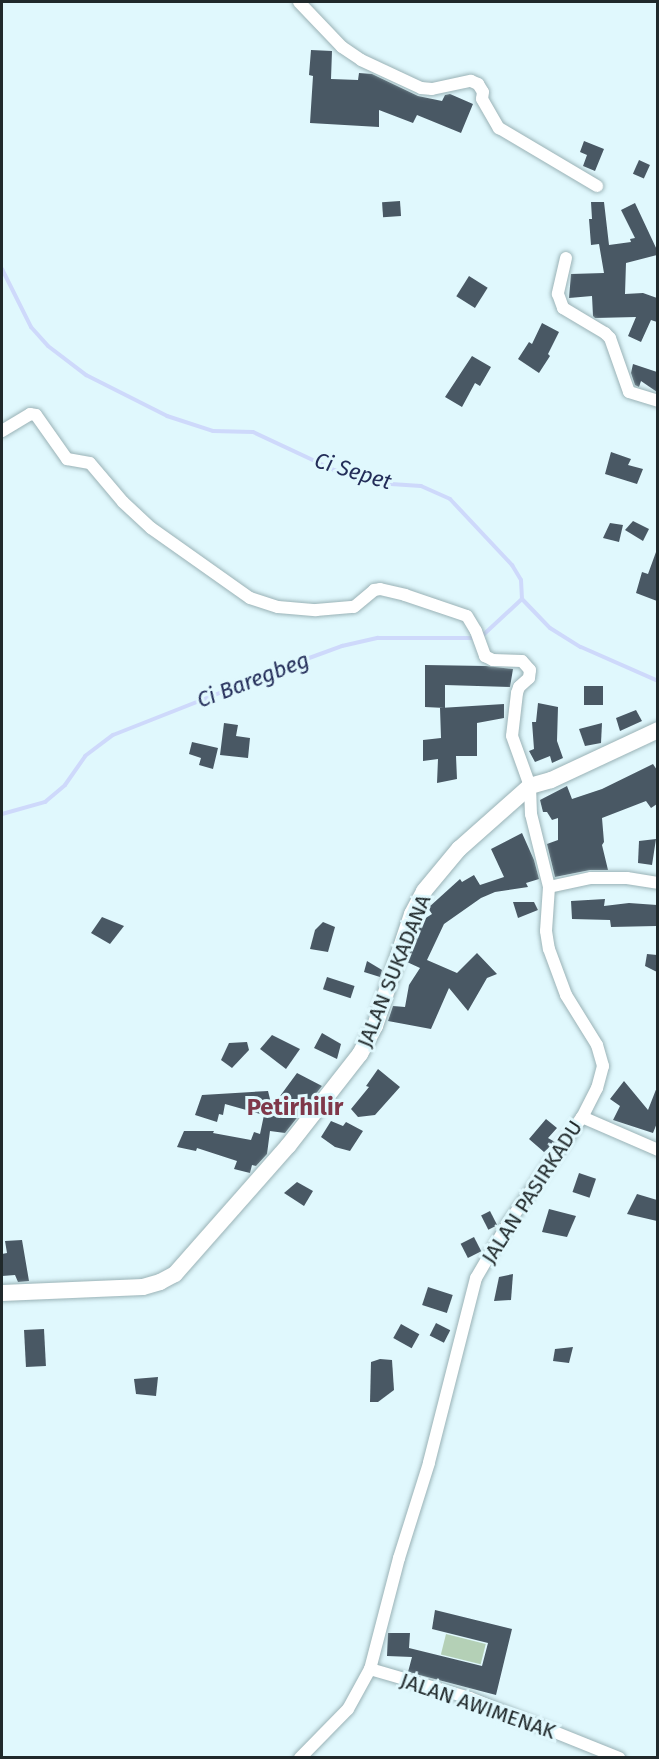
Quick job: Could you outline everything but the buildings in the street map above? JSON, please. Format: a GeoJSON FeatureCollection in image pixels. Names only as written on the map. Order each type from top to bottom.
{"type":"FeatureCollection","features":[{"type":"Feature","properties":{"kind":"main road","name":"JALAN SUKADANA"},"geometry":{"type":"LineString","coordinates":[[2,1293],[143,1287],[175,1274],[288,1146],[360,1054],[375,1026],[412,914],[424,891],[459,849],[530,786],[551,780],[657,730]]}},
{"type":"Feature","properties":{"kind":"street"},"geometry":{"type":"LineString","coordinates":[[299,2],[342,47],[361,60],[421,88],[432,89],[471,81],[478,84],[483,92],[482,99],[499,128],[597,186]]}},
{"type":"Feature","properties":{"kind":"street"},"geometry":{"type":"LineString","coordinates":[[566,258],[558,301],[563,308],[610,338],[628,392],[657,401]]}},
{"type":"Feature","properties":{"kind":"street","name":"JALAN PASIRKADU"},"geometry":{"type":"LineString","coordinates":[[2,431],[30,414],[36,415],[67,459],[90,463],[123,502],[151,528],[250,598],[264,604],[316,610],[354,608],[374,590],[380,589],[467,616],[477,631],[480,644],[489,659],[522,661],[531,670],[529,678],[519,687],[517,693],[512,735],[530,786],[531,814],[549,887],[546,930],[549,949],[566,995],[597,1045],[603,1066],[597,1088],[582,1117],[507,1225],[476,1278],[429,1463],[399,1558],[370,1670],[348,1709],[300,1758]]}},
{"type":"Feature","properties":{"kind":"street"},"geometry":{"type":"LineString","coordinates":[[549,887],[591,878],[627,878],[657,882]]}},
{"type":"Feature","properties":{"kind":"street"},"geometry":{"type":"LineString","coordinates":[[582,1117],[657,1150]]}},
{"type":"Feature","properties":{"kind":"street","name":"JALAN AWIMENAK"},"geometry":{"type":"LineString","coordinates":[[370,1670],[470,1698],[619,1758]]}},
{"type":"Feature","properties":{"kind":"green space"},"geometry":{"type":"Polygon","coordinates":[[[446,1634],[486,1644],[481,1664],[441,1654],[446,1634]]]}},
{"type":"Feature","properties":{"kind":"waterway","name":"Ci Sepet"},"geometry":{"type":"LineString","coordinates":[[2,269],[31,327],[48,346],[86,375],[167,416],[213,431],[253,432],[334,470],[391,484],[421,486],[450,499],[512,565],[521,580],[522,599],[550,628],[581,647],[658,681]]}},
{"type":"Feature","properties":{"kind":"waterway","name":"Ci Baregbeg"},"geometry":{"type":"LineString","coordinates":[[482,636],[522,599]]}},
{"type":"Feature","properties":{"kind":"waterway","name":"Ci Baregbeg"},"geometry":{"type":"LineString","coordinates":[[2,814],[45,802],[65,785],[85,756],[113,735],[301,661],[342,646],[378,638],[475,638]]}},
{"type":"Feature","properties":{"kind":"district","name":"Petirhilir"},"geometry":{"type":"Point","coordinates":[295,1108]}}]}
